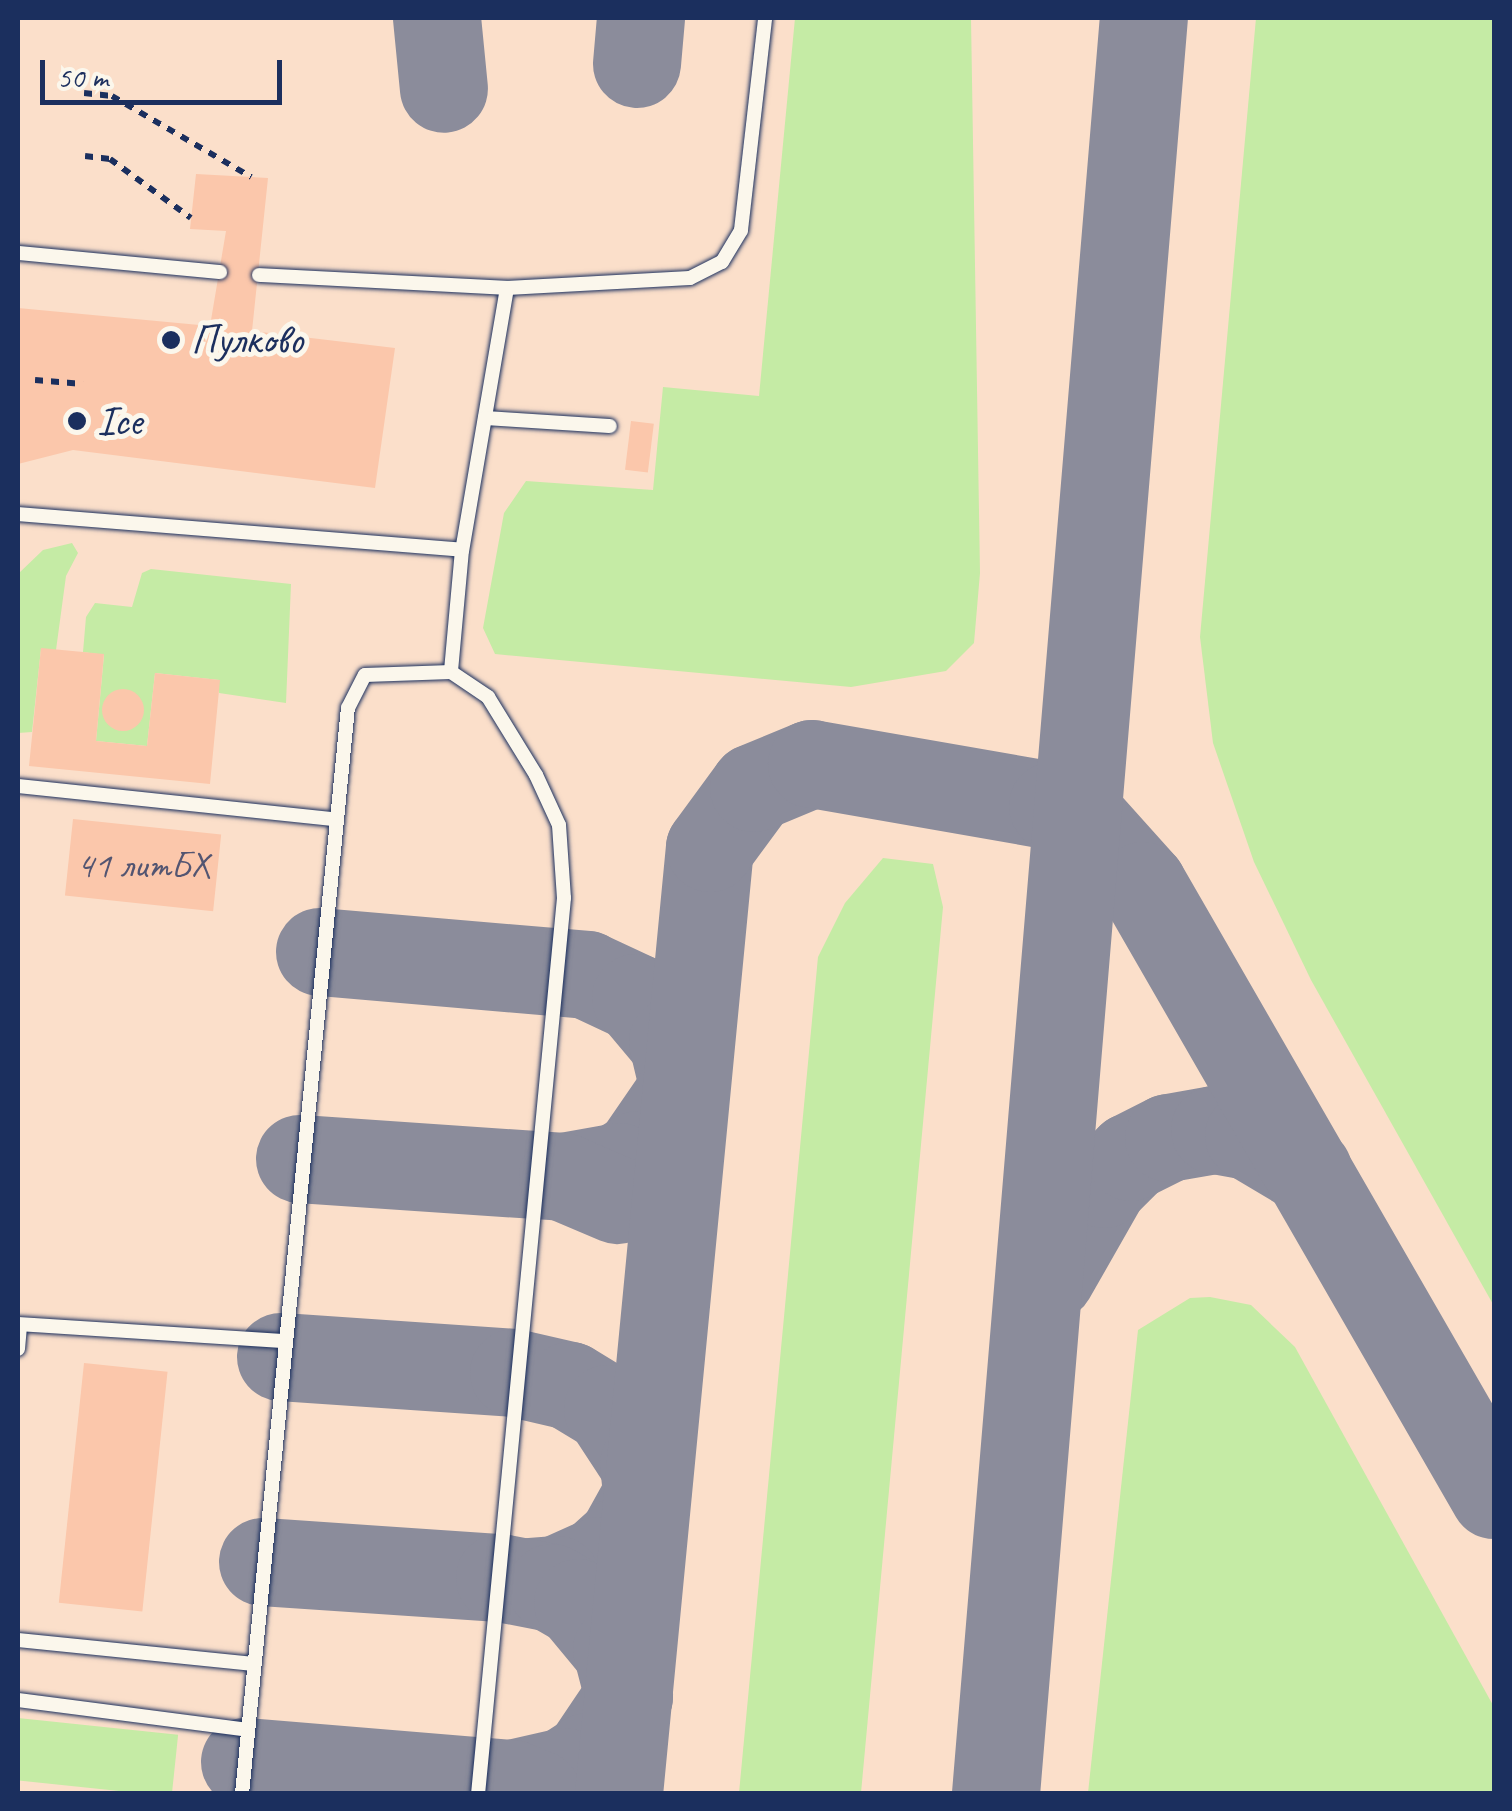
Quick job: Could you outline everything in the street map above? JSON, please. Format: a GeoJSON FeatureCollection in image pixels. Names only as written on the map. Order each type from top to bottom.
{"type":"FeatureCollection","features":[{"type":"Feature","properties":{"kind":"lane"},"geometry":{"type":"LineString","coordinates":[[259,275],[507,288],[690,278],[722,262],[740,230],[765,18]]}},
{"type":"Feature","properties":{"kind":"lane"},"geometry":{"type":"LineString","coordinates":[[18,252],[220,272]]}},
{"type":"Feature","properties":{"kind":"lane"},"geometry":{"type":"LineString","coordinates":[[451,672],[462,550],[507,288]]}},
{"type":"Feature","properties":{"kind":"lane"},"geometry":{"type":"LineString","coordinates":[[485,418],[610,426]]}},
{"type":"Feature","properties":{"kind":"lane"},"geometry":{"type":"LineString","coordinates":[[18,514],[462,550]]}},
{"type":"Feature","properties":{"kind":"lane"},"geometry":{"type":"LineString","coordinates":[[242,1794],[333,819],[354,688],[385,670],[451,672],[488,697],[536,775],[559,825],[564,898],[478,1794]]}},
{"type":"Feature","properties":{"kind":"lane"},"geometry":{"type":"LineString","coordinates":[[18,786],[333,819]]}},
{"type":"Feature","properties":{"kind":"lane"},"geometry":{"type":"LineString","coordinates":[[18,1349],[19,1324],[282,1342]]}},
{"type":"Feature","properties":{"kind":"lane"},"geometry":{"type":"LineString","coordinates":[[18,1640],[254,1664]]}},
{"type":"Feature","properties":{"kind":"lane"},"geometry":{"type":"LineString","coordinates":[[18,1700],[248,1730]]}},
{"type":"Feature","properties":{"kind":"path"},"geometry":{"type":"LineString","coordinates":[[84,92],[112,96],[252,177]]}},
{"type":"Feature","properties":{"kind":"path"},"geometry":{"type":"LineString","coordinates":[[85,156],[110,159],[191,218]]}},
{"type":"Feature","properties":{"kind":"path"},"geometry":{"type":"LineString","coordinates":[[35,380],[83,384]]}},
{"type":"Feature","properties":{"kind":"shaded area","name":"Пулково"},"geometry":{"type":"Polygon","coordinates":[[[18,18],[1494,18],[1494,1793],[18,1793],[18,18]]]}},
{"type":"Feature","properties":{"kind":"green space"},"geometry":{"type":"Polygon","coordinates":[[[795,18],[971,18],[980,573],[974,643],[946,671],[851,687],[495,654],[483,628],[504,513],[526,481],[653,490],[663,387],[759,396],[795,18]]]}},
{"type":"Feature","properties":{"kind":"green space"},"geometry":{"type":"Polygon","coordinates":[[[1256,18],[1494,18],[1494,1306],[1311,980],[1254,862],[1213,743],[1200,637],[1256,18]]]}},
{"type":"Feature","properties":{"kind":"green space"},"geometry":{"type":"Polygon","coordinates":[[[72,543],[78,553],[66,576],[56,650],[41,649],[32,732],[18,733],[18,574],[43,550],[72,543]]]}},
{"type":"Feature","properties":{"kind":"green space"},"geometry":{"type":"Polygon","coordinates":[[[151,569],[291,584],[286,703],[219,693],[219,680],[155,673],[147,746],[96,741],[104,655],[83,652],[86,617],[95,603],[132,607],[142,573],[151,569]]]}},
{"type":"Feature","properties":{"kind":"green space"},"geometry":{"type":"Polygon","coordinates":[[[883,858],[933,864],[943,907],[861,1793],[739,1793],[818,957],[845,903],[883,858]]]}},
{"type":"Feature","properties":{"kind":"green space"},"geometry":{"type":"Polygon","coordinates":[[[1210,1297],[1251,1305],[1295,1347],[1494,1707],[1494,1793],[1088,1793],[1138,1330],[1190,1298],[1210,1297]]]}},
{"type":"Feature","properties":{"kind":"green space"},"geometry":{"type":"Polygon","coordinates":[[[18,1718],[178,1735],[172,1794],[18,1780],[18,1718]]]}},
{"type":"Feature","properties":{"kind":"building","name":"Пулково"},"geometry":{"type":"Polygon","coordinates":[[[196,174],[268,178],[252,331],[395,348],[375,488],[73,450],[18,464],[18,308],[210,326],[226,231],[190,229],[196,174]]]}},
{"type":"Feature","properties":{"kind":"building"},"geometry":{"type":"Polygon","coordinates":[[[631,421],[654,424],[648,472],[625,470],[631,421]]]}},
{"type":"Feature","properties":{"kind":"building"},"geometry":{"type":"Polygon","coordinates":[[[41,648],[104,654],[96,741],[147,746],[155,673],[220,680],[210,784],[29,766],[41,648]]]}},
{"type":"Feature","properties":{"kind":"building"},"geometry":{"type":"Polygon","coordinates":[[[123,689],[138,695],[144,710],[138,725],[123,731],[108,725],[102,710],[108,695],[123,689]]]}},
{"type":"Feature","properties":{"kind":"building"},"geometry":{"type":"Polygon","coordinates":[[[73,819],[221,835],[213,911],[65,896],[73,819]]]}},
{"type":"Feature","properties":{"kind":"building"},"geometry":{"type":"Polygon","coordinates":[[[84,1363],[168,1372],[142,1611],[59,1603],[84,1363]]]}},
{"type":"Feature","properties":{"kind":"taxiway"},"geometry":{"type":"LineString","coordinates":[[437,18],[444,89]]}},
{"type":"Feature","properties":{"kind":"taxiway"},"geometry":{"type":"LineString","coordinates":[[637,64],[641,18]]}},
{"type":"Feature","properties":{"kind":"taxiway"},"geometry":{"type":"LineString","coordinates":[[996,1794],[1144,18]]}},
{"type":"Feature","properties":{"kind":"taxiway"},"geometry":{"type":"LineString","coordinates":[[619,1794],[710,848],[754,788],[812,764],[1053,806],[1082,818],[1143,886],[1494,1495]]}},
{"type":"Feature","properties":{"kind":"taxiway"},"geometry":{"type":"LineString","coordinates":[[320,952],[587,975],[636,998],[673,1042],[684,1088],[638,1155],[619,1167],[563,1177]]}},
{"type":"Feature","properties":{"kind":"taxiway"},"geometry":{"type":"LineString","coordinates":[[1051,1277],[1104,1184],[1131,1157],[1169,1138],[1215,1130],[1249,1136],[1308,1171]]}},
{"type":"Feature","properties":{"kind":"taxiway"},"geometry":{"type":"LineString","coordinates":[[300,1159],[563,1177],[617,1200]]}},
{"type":"Feature","properties":{"kind":"taxiway"},"geometry":{"type":"LineString","coordinates":[[281,1357],[514,1373],[570,1386],[608,1409],[644,1464],[647,1495],[622,1540],[599,1561],[557,1580],[528,1582]]}},
{"type":"Feature","properties":{"kind":"taxiway"},"geometry":{"type":"LineString","coordinates":[[263,1562],[500,1578],[552,1588],[578,1603],[617,1650],[629,1696],[588,1757],[565,1772],[512,1784]]}},
{"type":"Feature","properties":{"kind":"taxiway"},"geometry":{"type":"LineString","coordinates":[[245,1762],[512,1784],[537,1794]]}},
{"type":"Feature","properties":{"kind":"place","name":"Пулково"},"geometry":{"type":"Point","coordinates":[171,340]}},
{"type":"Feature","properties":{"kind":"place","name":"Ice"},"geometry":{"type":"Point","coordinates":[77,421]}}]}
